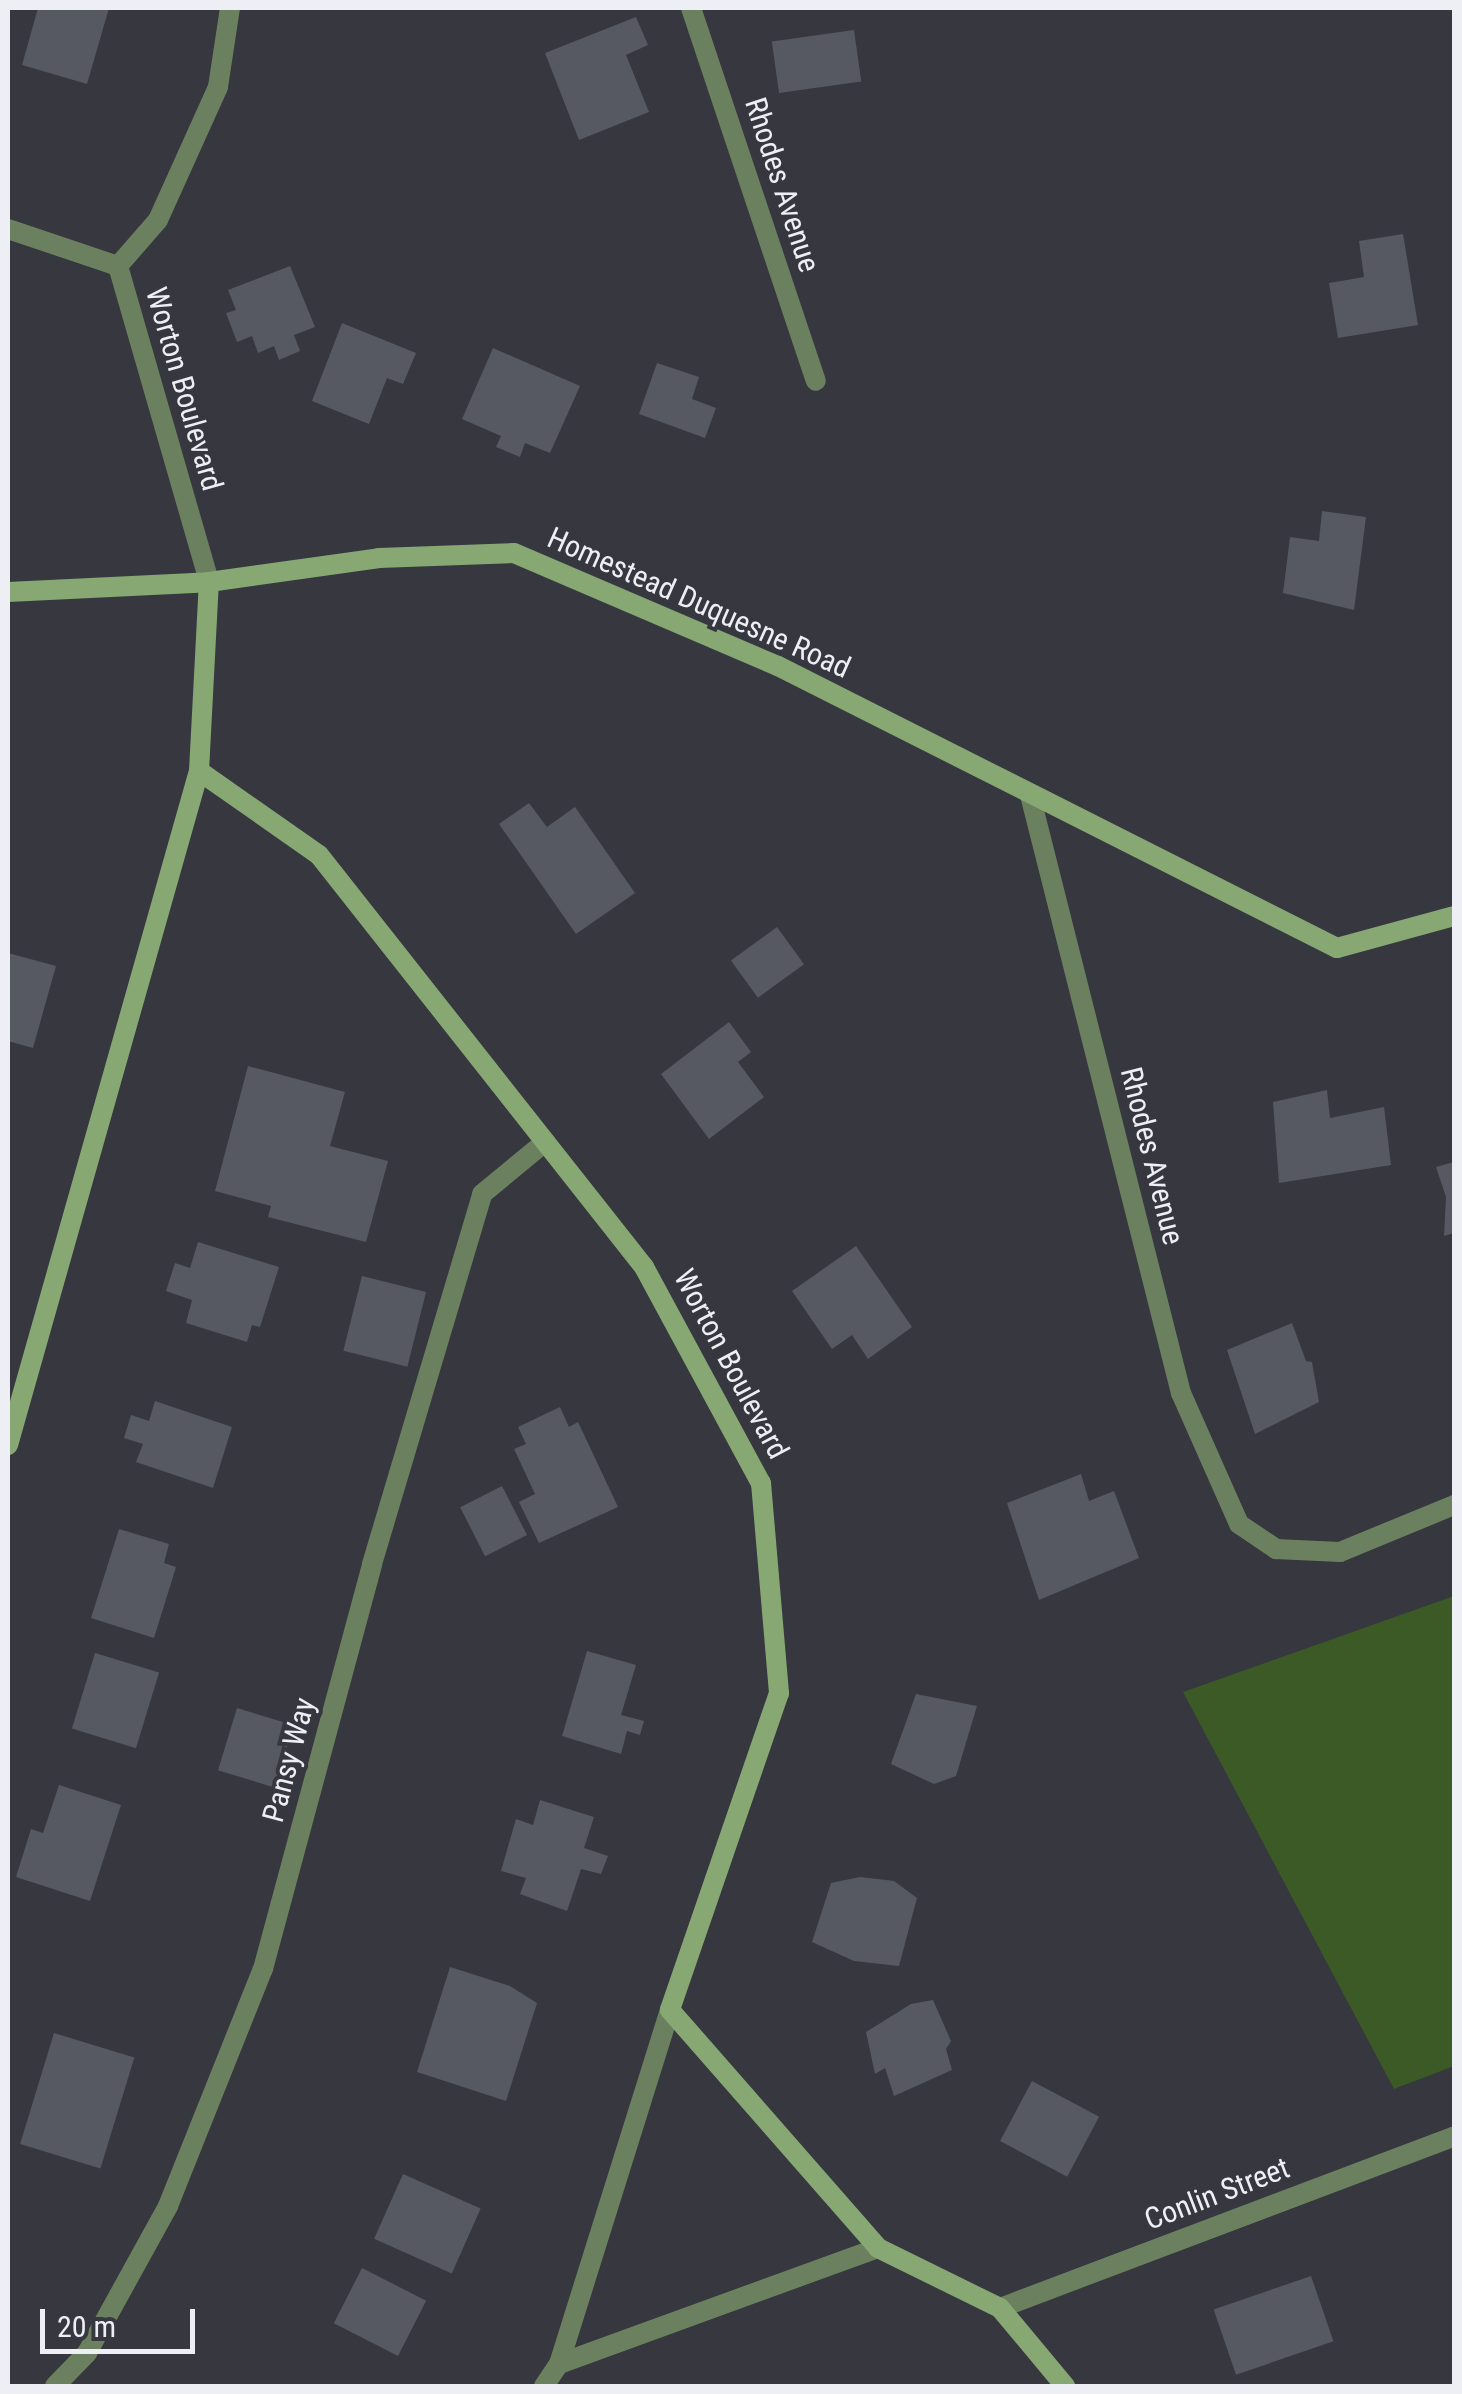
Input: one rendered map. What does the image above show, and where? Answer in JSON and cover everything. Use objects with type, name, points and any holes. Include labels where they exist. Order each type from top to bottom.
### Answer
[{"type":"street","points":[[118,266],[158,220],[218,87],[230,8]]},
{"type":"street","name":"Rhodes Avenue","points":[[691,8],[816,381]]},
{"type":"street","name":"Worton Boulevard","points":[[8,230],[118,266],[209,582]]},
{"type":"street","name":"Homestead Duquesne Road","points":[[8,592],[209,582],[379,558],[514,554],[778,666],[1337,948],[1454,916]]},
{"type":"street","points":[[8,1444],[199,771],[209,582]]},
{"type":"street","name":"Worton Boulevard","points":[[199,771],[318,855],[644,1267],[762,1483],[779,1693],[670,2010]]},
{"type":"street","name":"Rhodes Avenue","points":[[1030,794],[1181,1393],[1238,1524],[1276,1549],[1340,1552],[1454,1506]]},
{"type":"street","name":"Pansy Way","points":[[55,2386],[87,2353],[168,2206],[263,1970],[482,1194],[545,1142]]},
{"type":"street","points":[[670,2010],[878,2248],[1000,2308],[1065,2386]]},
{"type":"street","points":[[544,2386],[560,2364],[670,2010]]},
{"type":"street","name":"Conlin Street","points":[[1000,2308],[1454,2136]]},
{"type":"street","points":[[560,2364],[878,2248]]},
{"type":"green space","points":[[1454,1596],[1454,2066],[1394,2089],[1183,1692]]},
{"type":"building","points":[[38,8],[109,8],[87,84],[22,65]]},
{"type":"building","points":[[636,17],[648,45],[626,55],[649,112],[579,140],[545,53]]},
{"type":"building","points":[[854,30],[861,81],[779,93],[772,42]]},
{"type":"building","points":[[1403,234],[1418,325],[1338,338],[1329,283],[1364,277],[1359,241]]},
{"type":"building","points":[[290,266],[315,327],[294,335],[300,351],[279,360],[274,346],[258,353],[252,336],[237,342],[226,313],[236,310],[228,290]]},
{"type":"building","points":[[342,323],[416,353],[403,384],[387,378],[369,424],[312,401]]},
{"type":"building","points":[[493,348],[580,386],[550,453],[525,443],[520,457],[496,447],[501,436],[462,419]]},
{"type":"building","points":[[657,363],[699,377],[692,399],[716,408],[705,438],[639,414]]},
{"type":"building","points":[[1322,511],[1366,517],[1354,610],[1283,593],[1290,537],[1319,541]]},
{"type":"building","points":[[529,803],[547,827],[575,807],[635,893],[576,934],[499,824]]},
{"type":"building","points":[[777,927],[804,964],[758,998],[731,961]]},
{"type":"building","points":[[8,953],[56,966],[33,1048],[8,1041]]},
{"type":"building","points":[[729,1022],[751,1052],[738,1062],[764,1097],[709,1139],[661,1074]]},
{"type":"building","points":[[248,1066],[345,1092],[330,1146],[388,1161],[366,1242],[268,1217],[271,1206],[215,1191]]},
{"type":"building","points":[[1327,1090],[1330,1118],[1384,1107],[1391,1165],[1279,1183],[1273,1102]]},
{"type":"building","points":[[1454,1162],[1454,1233],[1444,1236],[1446,1197],[1436,1167]]},
{"type":"building","points":[[198,1242],[279,1267],[260,1327],[252,1325],[247,1342],[186,1323],[192,1300],[166,1291],[175,1263],[190,1268]]},
{"type":"building","points":[[856,1246],[912,1327],[868,1359],[852,1335],[832,1349],[792,1291]]},
{"type":"building","points":[[362,1276],[426,1292],[407,1367],[343,1351]]},
{"type":"building","points":[[1292,1323],[1306,1361],[1312,1362],[1319,1402],[1255,1434],[1227,1350]]},
{"type":"building","points":[[155,1401],[232,1427],[213,1488],[136,1462],[143,1444],[124,1438],[131,1415],[149,1421]]},
{"type":"building","points":[[560,1407],[569,1427],[578,1422],[618,1507],[539,1543],[519,1502],[535,1494],[514,1449],[526,1444],[518,1427]]},
{"type":"building","points":[[1081,1474],[1089,1501],[1114,1491],[1139,1558],[1039,1600],[1007,1503]]},
{"type":"building","points":[[502,1486],[527,1535],[485,1556],[460,1507]]},
{"type":"building","points":[[119,1529],[169,1544],[164,1563],[176,1567],[154,1638],[91,1618]]},
{"type":"building","points":[[587,1651],[636,1665],[621,1715],[644,1721],[640,1735],[627,1731],[621,1754],[562,1736]]},
{"type":"building","points":[[95,1653],[159,1673],[136,1748],[72,1729]]},
{"type":"building","points":[[916,1694],[977,1706],[956,1776],[934,1784],[891,1764]]},
{"type":"building","points":[[237,1708],[293,1725],[274,1787],[218,1770]]},
{"type":"building","points":[[59,1785],[121,1805],[90,1901],[16,1877],[31,1829],[43,1833]]},
{"type":"building","points":[[540,1800],[594,1817],[584,1848],[608,1856],[601,1874],[581,1869],[567,1911],[520,1894],[526,1878],[501,1871],[516,1819],[533,1825]]},
{"type":"building","points":[[860,1877],[894,1881],[917,1898],[899,1966],[854,1961],[812,1942],[831,1883]]},
{"type":"building","points":[[450,1967],[510,1986],[537,2003],[506,2101],[417,2072]]},
{"type":"building","points":[[933,2000],[951,2041],[946,2049],[952,2070],[894,2096],[885,2068],[875,2074],[866,2032],[911,2004]]},
{"type":"building","points":[[54,2033],[134,2058],[100,2168],[20,2144]]},
{"type":"building","points":[[1032,2081],[1099,2117],[1067,2177],[1000,2141]]},
{"type":"building","points":[[403,2174],[481,2209],[452,2273],[374,2239]]},
{"type":"building","points":[[362,2268],[426,2301],[398,2356],[334,2323]]},
{"type":"building","points":[[1311,2276],[1333,2341],[1236,2375],[1214,2310]]}]
